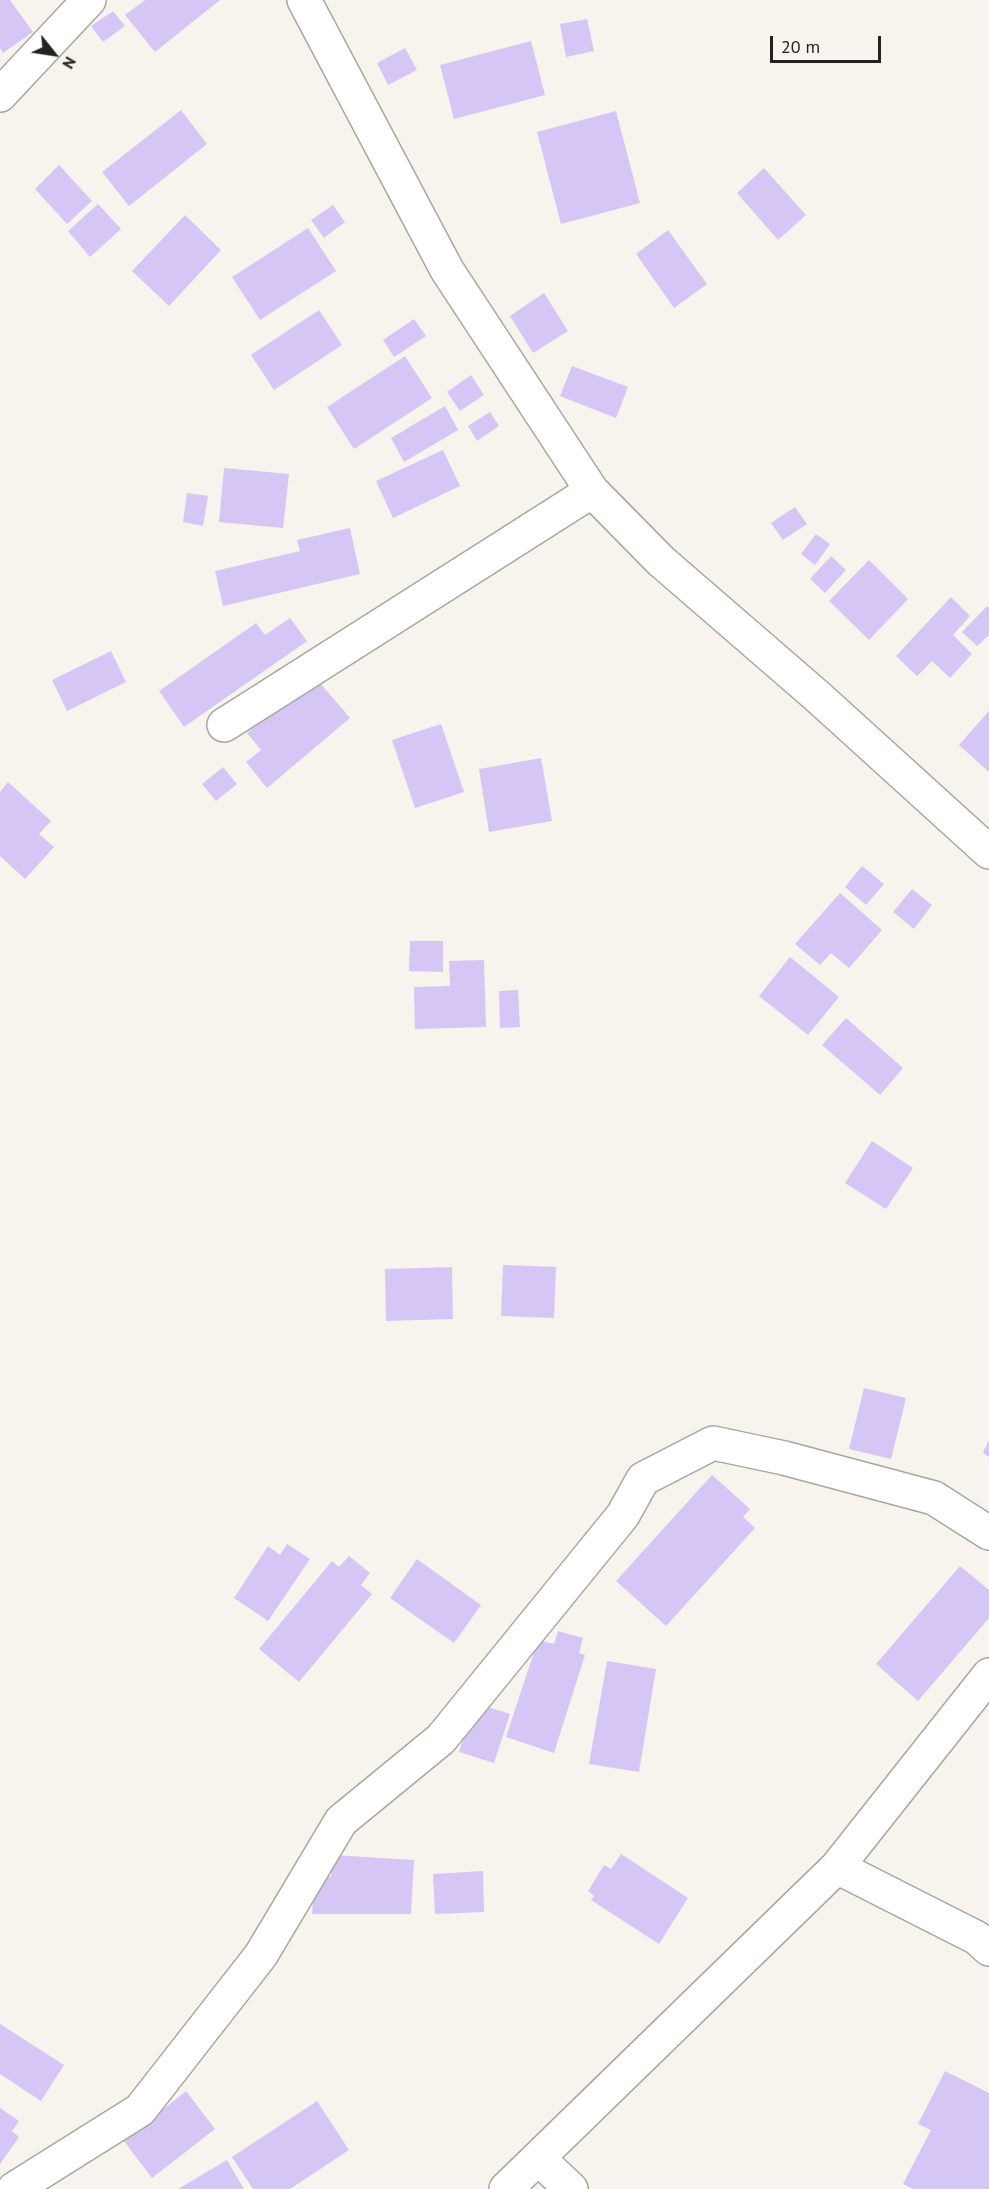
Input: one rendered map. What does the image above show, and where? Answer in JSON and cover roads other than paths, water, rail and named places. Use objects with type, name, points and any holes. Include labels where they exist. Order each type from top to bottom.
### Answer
[{"type":"street","points":[[0,95],[89,0]]},
{"type":"street","points":[[304,0],[447,270],[592,491],[661,561],[817,696],[989,852]]},
{"type":"street","points":[[224,725],[592,491]]},
{"type":"street","points":[[14,2189],[140,2110],[261,1955],[341,1821],[441,1739],[623,1515],[644,1479],[712,1443],[784,1458],[934,1498],[989,1533]]},
{"type":"street","points":[[506,2189],[837,1867],[989,1675]]},
{"type":"street","points":[[837,1867],[977,1938],[989,1948]]},
{"type":"street","points":[[538,2158],[571,2189]]}]
